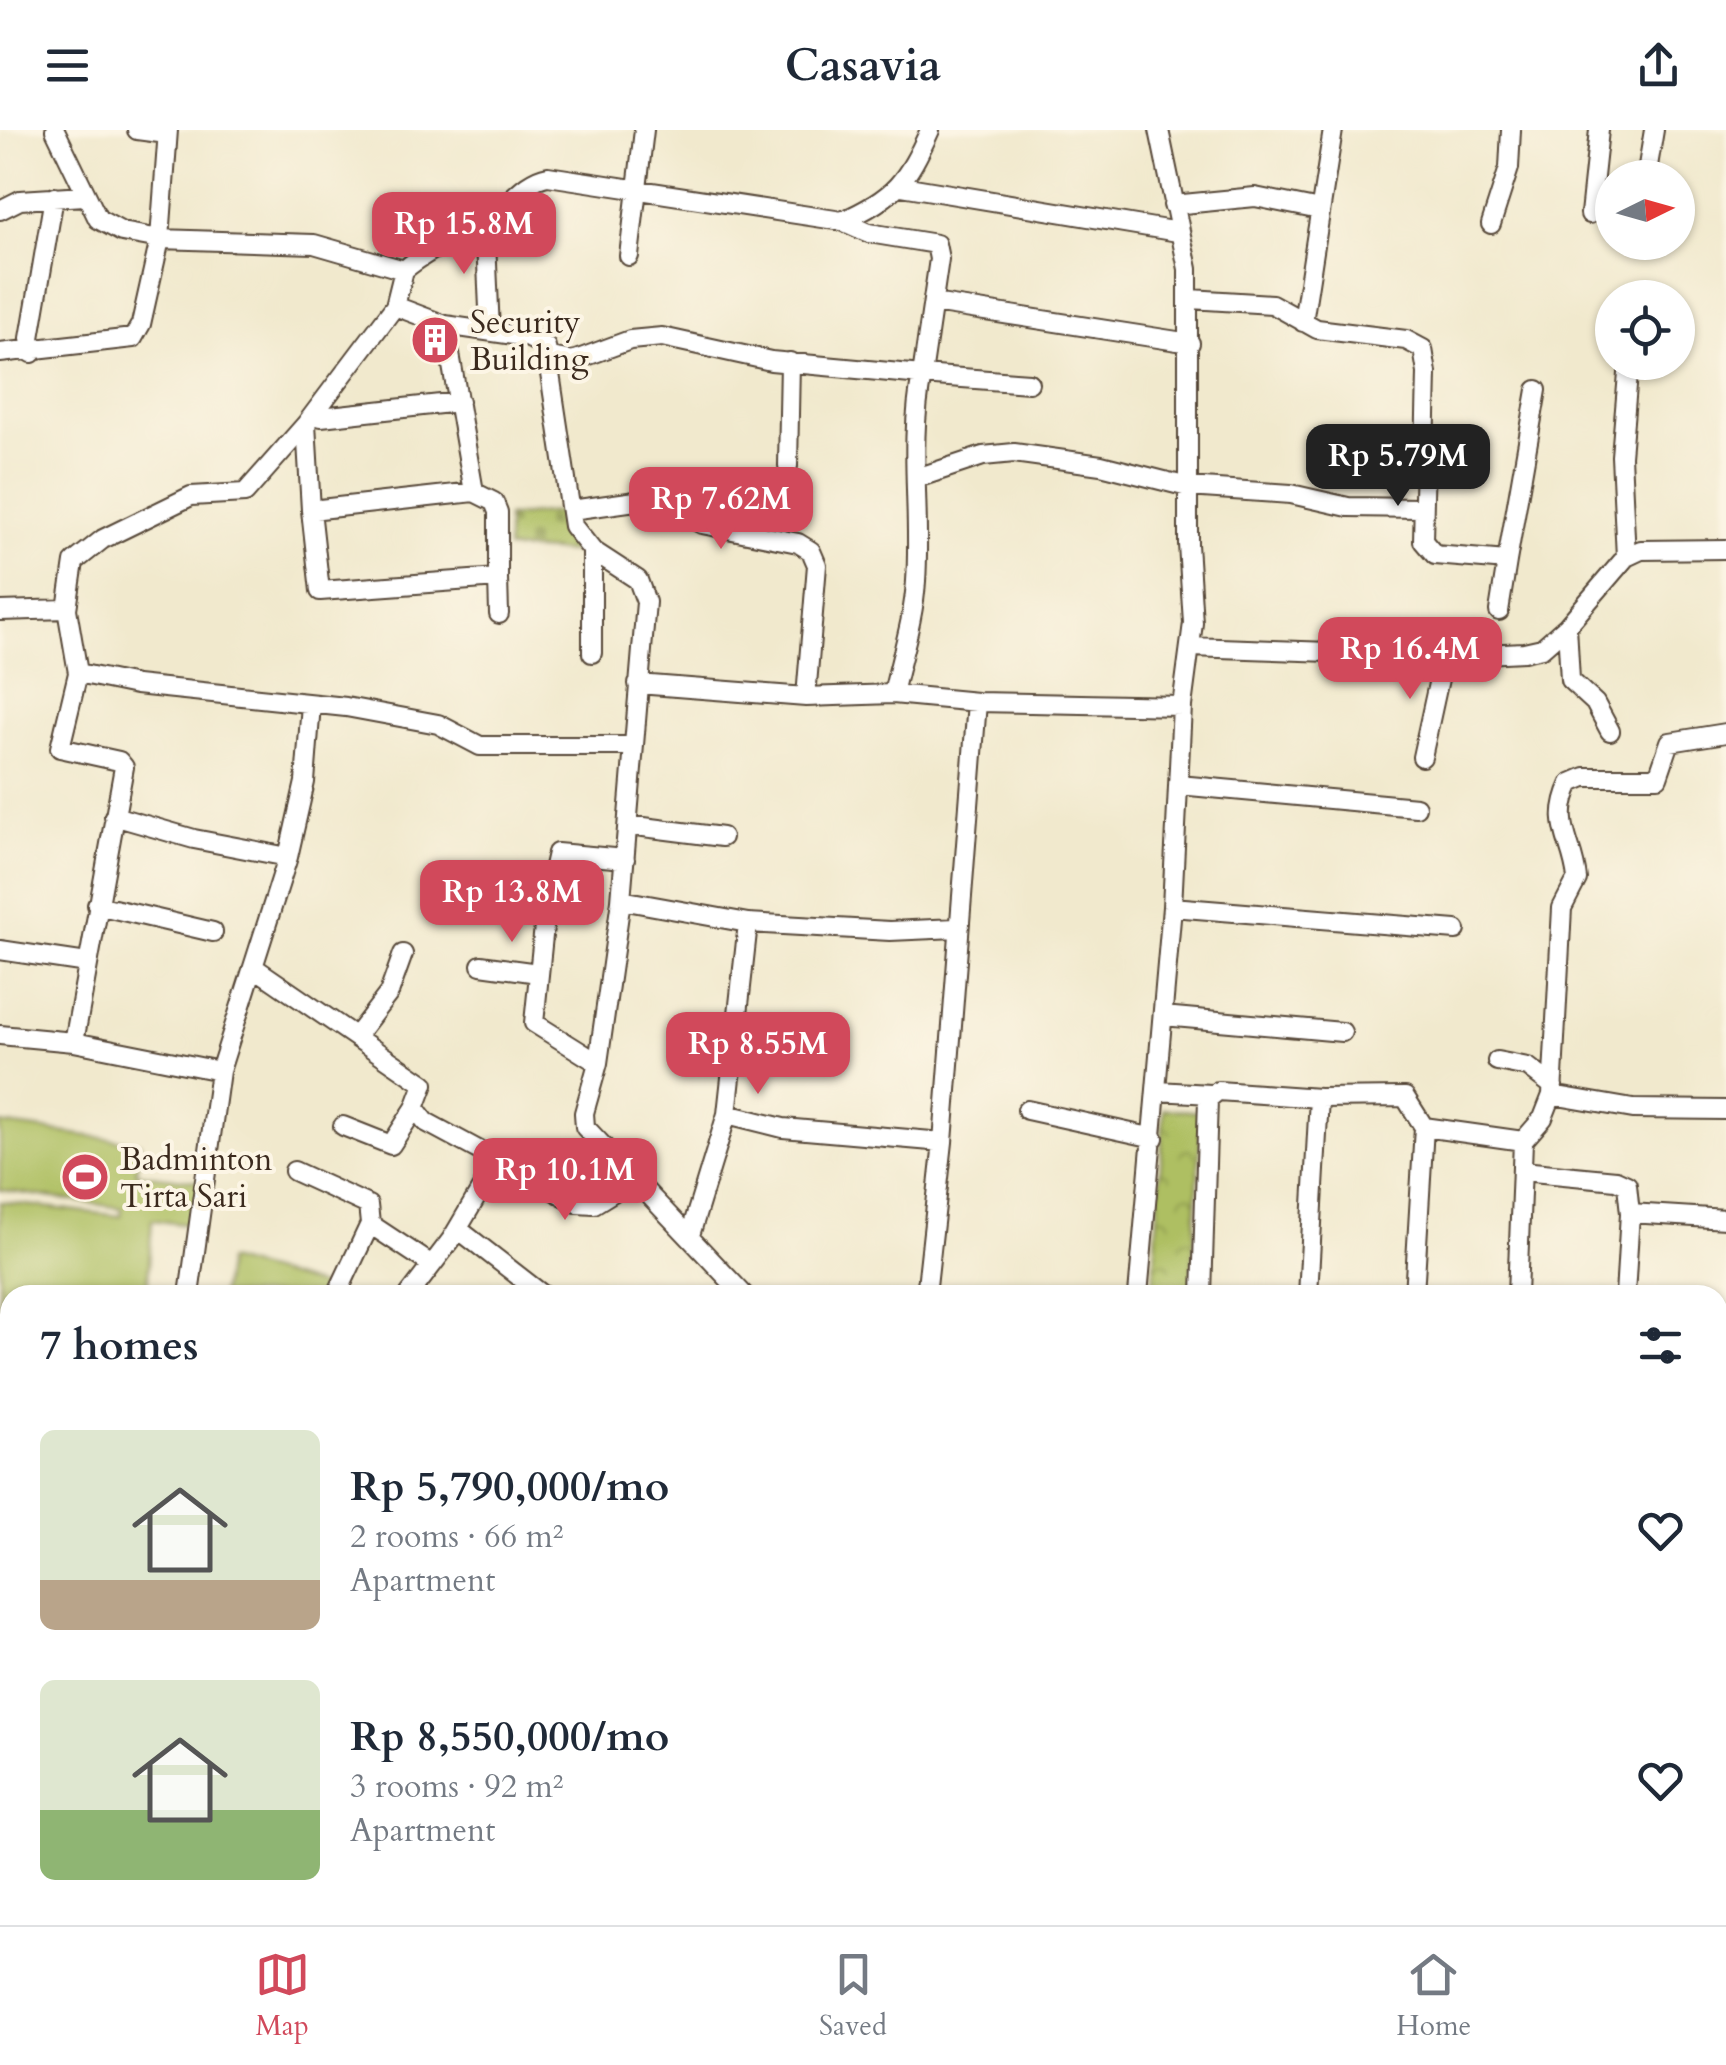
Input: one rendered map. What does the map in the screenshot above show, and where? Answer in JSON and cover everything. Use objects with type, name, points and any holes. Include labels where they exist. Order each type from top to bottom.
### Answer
[{"type":"street","points":[[59,130],[84,196],[108,227],[160,239],[314,244],[404,270]]},
{"type":"street","points":[[0,353],[32,353],[133,338],[141,324],[160,239],[167,132],[136,130]]},
{"type":"street","points":[[629,256],[644,130]]},
{"type":"street","points":[[842,221],[875,206],[902,186],[930,130]]},
{"type":"street","points":[[1139,1285],[1172,906],[1182,706],[1191,647],[1190,298],[1188,269],[1159,130]]},
{"type":"street","points":[[1303,322],[1334,130]]},
{"type":"street","points":[[1491,224],[1509,168],[1512,130]]},
{"type":"street","points":[[1590,214],[1599,130]]},
{"type":"street","points":[[1649,160],[1654,130]]},
{"type":"street","points":[[74,1042],[123,764],[60,748],[78,672],[68,609],[74,562],[87,549],[190,496],[245,493],[314,421],[395,306],[404,270],[428,249],[485,220],[536,178],[560,176],[842,221],[869,233],[936,244],[939,258],[912,452],[918,478],[916,585],[893,694]]},
{"type":"street","points":[[902,186],[1178,232]]},
{"type":"street","points":[[0,210],[20,200],[84,196]]},
{"type":"street","points":[[32,353],[30,338],[54,197]]},
{"type":"street","points":[[1173,206],[1255,197],[1320,210]]},
{"type":"street","points":[[485,220],[490,331]]},
{"type":"street","points":[[1190,298],[1272,304],[1328,332],[1406,340],[1423,348],[1427,373],[1423,541],[1430,552],[1506,562]]},
{"type":"street","points":[[933,303],[1190,342]]},
{"type":"street","points":[[395,306],[445,325],[538,341],[548,357],[573,526],[592,550],[638,580],[644,589],[625,859],[598,1063],[584,1113],[585,1127],[735,1285]]},
{"type":"street","points":[[445,325],[474,492]]},
{"type":"street","points":[[548,357],[573,361],[630,340],[662,337],[790,362],[1029,383]]},
{"type":"street","points":[[788,466],[790,362]]},
{"type":"street","points":[[1626,557],[1621,456],[1627,380]]},
{"type":"street","points":[[1499,610],[1537,390]]},
{"type":"street","points":[[314,421],[458,402]]},
{"type":"street","points":[[314,421],[311,510],[320,592],[498,578]]},
{"type":"street","points":[[918,478],[1005,453],[1100,465],[1188,487],[1290,494],[1348,506],[1421,508]]},
{"type":"street","points":[[311,510],[474,492],[494,502],[498,512],[499,614]]},
{"type":"street","points":[[571,510],[679,495],[685,500],[690,517],[702,524],[798,543],[811,551],[816,565],[806,697]]},
{"type":"street","points":[[1191,647],[1444,656],[1524,652],[1542,648],[1568,626],[1626,557],[1641,550],[1726,548]]},
{"type":"street","points":[[592,550],[592,654]]},
{"type":"street","points":[[0,611],[68,609]]},
{"type":"street","points":[[1568,626],[1570,680],[1595,703],[1610,731]]},
{"type":"street","points":[[1422,757],[1444,656]]},
{"type":"street","points":[[78,672],[136,685],[311,704],[438,724],[480,746],[633,746]]},
{"type":"street","points":[[638,684],[806,697],[893,694],[977,702],[1182,706]]},
{"type":"street","points":[[927,1285],[943,1142],[956,928],[977,702]]},
{"type":"street","points":[[190,1285],[220,1072],[288,857],[304,782],[311,704]]},
{"type":"street","points":[[1518,1285],[1523,1141],[1543,1118],[1552,1091],[1562,908],[1577,878],[1562,827],[1572,783],[1584,778],[1658,778],[1670,742],[1726,733]]},
{"type":"street","points":[[1179,785],[1416,807]]},
{"type":"street","points":[[114,816],[194,839],[288,857]]},
{"type":"street","points":[[628,825],[722,838]]},
{"type":"street","points":[[598,1063],[541,1031],[534,1023],[547,897],[557,852],[625,859]]},
{"type":"street","points":[[491,890],[547,897]]},
{"type":"street","points":[[620,900],[748,923],[890,930],[956,928]]},
{"type":"street","points":[[97,905],[213,932]]},
{"type":"street","points":[[1172,906],[1456,930]]},
{"type":"street","points":[[690,1235],[727,1114],[748,923]]},
{"type":"street","points":[[0,950],[87,963]]},
{"type":"street","points":[[356,1036],[388,993],[403,954]]},
{"type":"street","points":[[481,965],[538,973]]},
{"type":"street","points":[[255,968],[424,1084],[415,1108],[390,1146],[343,1126]]},
{"type":"street","points":[[1163,1016],[1342,1032]]},
{"type":"street","points":[[0,1035],[74,1042],[220,1072]]},
{"type":"street","points":[[1497,1061],[1528,1067],[1552,1091],[1633,1109],[1726,1110]]},
{"type":"street","points":[[1157,1091],[1319,1098],[1405,1097],[1424,1126],[1415,1285]]},
{"type":"street","points":[[1202,1285],[1212,1094]]},
{"type":"street","points":[[1309,1285],[1319,1098]]},
{"type":"street","points":[[415,1108],[426,1122],[577,1203],[594,1204],[633,1180]]},
{"type":"street","points":[[1026,1110],[1154,1138]]},
{"type":"street","points":[[727,1114],[782,1128],[943,1142]]},
{"type":"street","points":[[1424,1126],[1523,1141]]},
{"type":"street","points":[[294,1171],[368,1206],[370,1224],[341,1285]]},
{"type":"street","points":[[1522,1171],[1616,1180],[1627,1186],[1630,1213],[1626,1285]]},
{"type":"street","points":[[417,1285],[458,1229],[490,1174]]},
{"type":"street","points":[[1630,1213],[1726,1219]]},
{"type":"street","points":[[370,1224],[432,1265]]},
{"type":"street","points":[[458,1229],[530,1285]]},
{"type":"green space","points":[[565,511],[575,552],[507,549],[507,517]]},
{"type":"green space","points":[[1164,1109],[1202,1112],[1192,1285],[1154,1285]]},
{"type":"green space","points":[[0,1124],[140,1143],[136,1173],[204,1182],[198,1226],[152,1220],[148,1285],[0,1285],[0,1202],[121,1216],[122,1208],[0,1190]]},
{"type":"green space","points":[[227,1260],[317,1285],[223,1285]]},
{"type":"place","name":"Security Building","points":[[435,340]]},
{"type":"place","name":"Badminton Tirta Sari","points":[[85,1177]]}]
